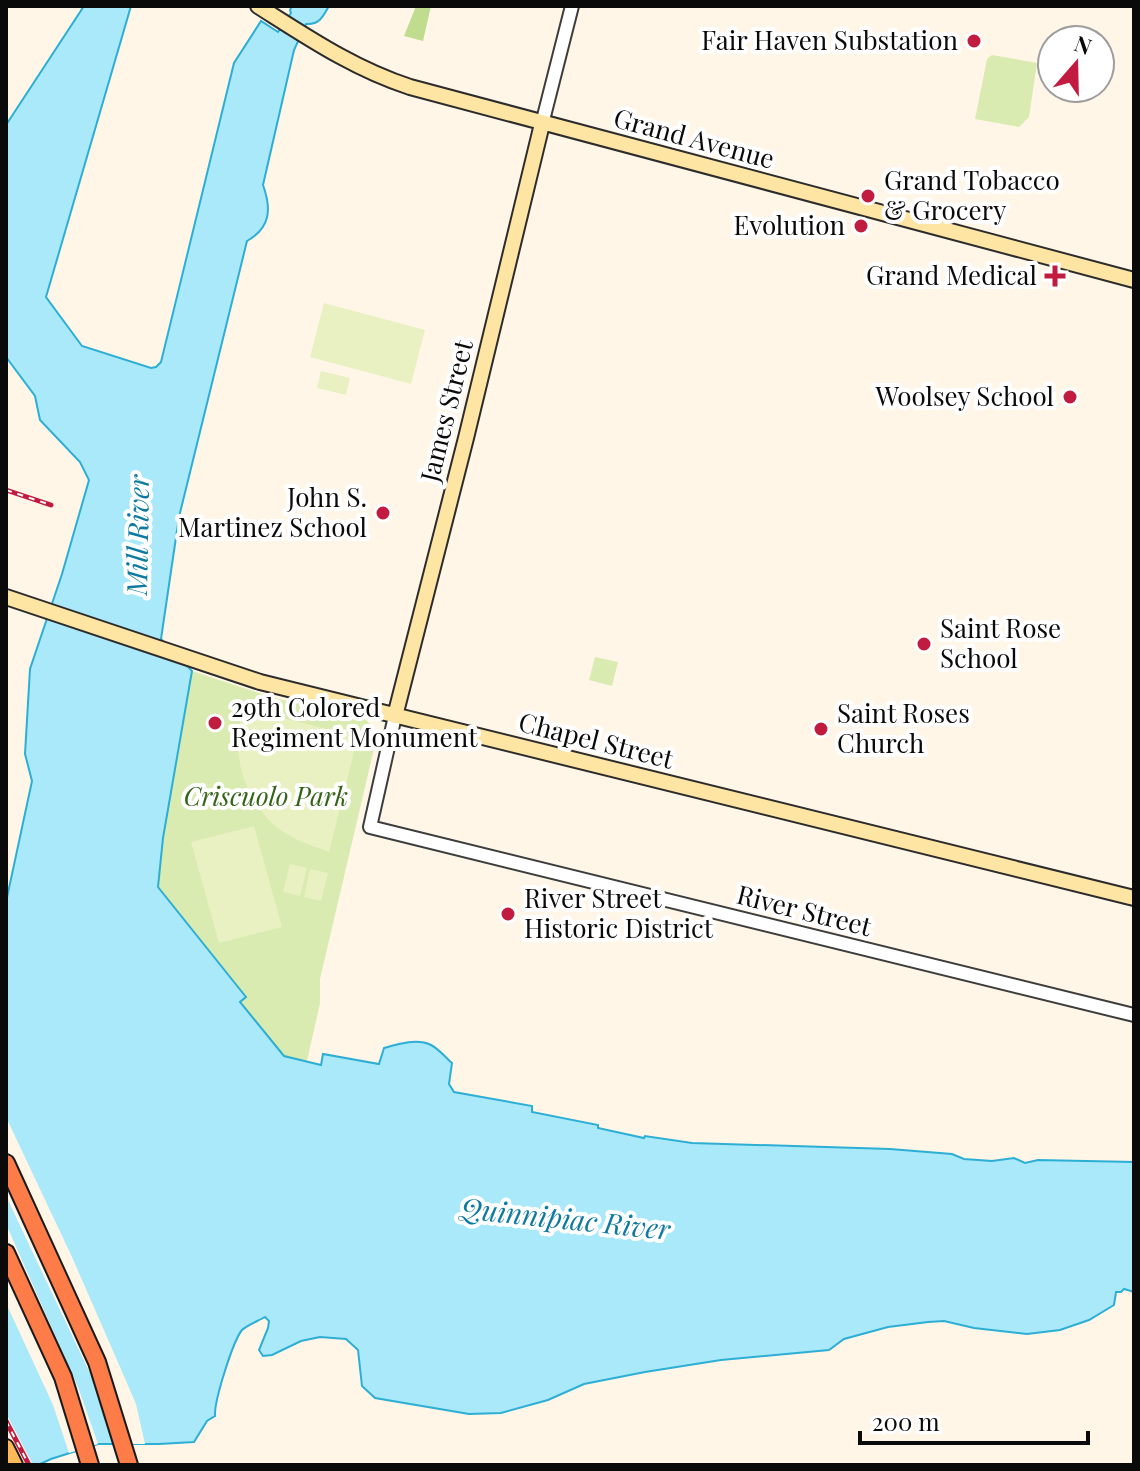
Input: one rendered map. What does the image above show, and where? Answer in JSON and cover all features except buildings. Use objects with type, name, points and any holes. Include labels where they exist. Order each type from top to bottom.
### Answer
[{"type":"highway","points":[[6,1163],[97,1362],[129,1465]]},
{"type":"highway","points":[[6,1253],[63,1377],[90,1465]]},
{"type":"main road","name":"Grand Avenue","points":[[258,6],[347,61],[382,78],[542,124],[1134,280]]},
{"type":"main road","name":"James Street","points":[[395,716],[542,124]]},
{"type":"main road","name":"Chapel Street","points":[[6,597],[260,682],[1134,898]]},
{"type":"main road","points":[[6,1447],[15,1465]]},
{"type":"street","name":"James Street","points":[[542,124],[572,6]]},
{"type":"street","name":"James Street","points":[[370,827],[395,716]]},
{"type":"street","name":"River Street","points":[[370,827],[1134,1015]]},
{"type":"green space","points":[[416,6],[431,6],[423,41],[404,36]]},
{"type":"green space","points":[[992,55],[1036,63],[1029,117],[1019,127],[975,119],[987,59]]},
{"type":"green space","points":[[324,303],[425,330],[411,384],[310,357]]},
{"type":"green space","points":[[321,371],[350,378],[346,395],[317,388]]},
{"type":"green space","points":[[595,657],[618,662],[612,686],[589,680]]},
{"type":"green space","name":"Criscuolo Park","points":[[192,671],[271,697],[366,720],[377,736],[320,979],[320,1003],[307,1061],[284,1056],[240,1002],[245,996],[157,887]]},
{"type":"green space","points":[[243,708],[350,735],[356,744],[329,852],[279,829],[252,796],[246,785],[238,751]]},
{"type":"green space","points":[[254,826],[282,927],[219,943],[191,842]]},
{"type":"green space","points":[[290,864],[307,868],[300,896],[283,892]]},
{"type":"green space","points":[[310,869],[328,873],[321,901],[304,897]]},
{"type":"water","points":[[84,6],[131,6],[46,297],[82,346],[151,368],[161,362],[234,63],[261,21],[278,32],[291,13],[292,6],[329,6],[317,22],[306,24],[294,50],[263,185],[268,202],[267,218],[255,236],[247,241],[179,517],[161,639],[192,671],[163,838],[158,887],[246,997],[240,1002],[284,1056],[321,1065],[323,1054],[379,1064],[384,1048],[408,1042],[426,1043],[452,1063],[449,1084],[454,1092],[532,1106],[532,1112],[644,1138],[692,1143],[890,1149],[952,1154],[964,1159],[992,1161],[1014,1158],[1025,1163],[1038,1160],[1134,1162],[1134,1292],[1124,1289],[1116,1292],[1114,1305],[1089,1320],[1060,1330],[1027,1334],[944,1321],[888,1327],[844,1339],[829,1350],[721,1360],[645,1372],[584,1384],[548,1400],[501,1413],[469,1414],[375,1398],[362,1386],[358,1350],[346,1339],[320,1337],[263,1356],[259,1350],[268,1328],[269,1321],[265,1317],[244,1328],[238,1336],[221,1385],[215,1416],[207,1421],[194,1442],[98,1444],[38,1465],[6,1465],[6,902],[32,781],[25,754],[30,669],[89,480],[80,462],[40,420],[35,396],[6,357],[6,125]]},
{"type":"pier","points":[[49,602],[170,643],[194,667],[43,618]]},
{"type":"pier","points":[[6,1117],[136,1404],[145,1444],[118,1444],[105,1405],[6,1196]]},
{"type":"pier","points":[[6,1224],[78,1387],[98,1444],[69,1453],[53,1405],[6,1303]]},
{"type":"pier","points":[[6,1413],[33,1465],[6,1465]]},
{"type":"railway","points":[[6,490],[51,505]]},
{"type":"railway","points":[[6,1421],[29,1465]]},
{"type":"place","name":"Fair Haven Substation","points":[[974,41]]},
{"type":"place","name":"Grand Tobacco & Grocery","points":[[868,196]]},
{"type":"place","name":"Evolution","points":[[861,226]]},
{"type":"place","name":"Grand Medical","points":[[1055,276]]},
{"type":"place","name":"Woolsey School","points":[[1070,397]]},
{"type":"place","name":"John S. Martinez School","points":[[383,513]]},
{"type":"place","name":"Saint Rose School","points":[[924,644]]},
{"type":"place","name":"29th Colored Regiment Monument","points":[[215,723]]},
{"type":"place","name":"Saint Roses Church","points":[[821,729]]},
{"type":"place","name":"River Street Historic District","points":[[508,914]]},
{"type":"water label","name":"Mill River","points":[[138,535]]},
{"type":"water label","name":"Quinnipiac River","points":[[565,1219]]}]
